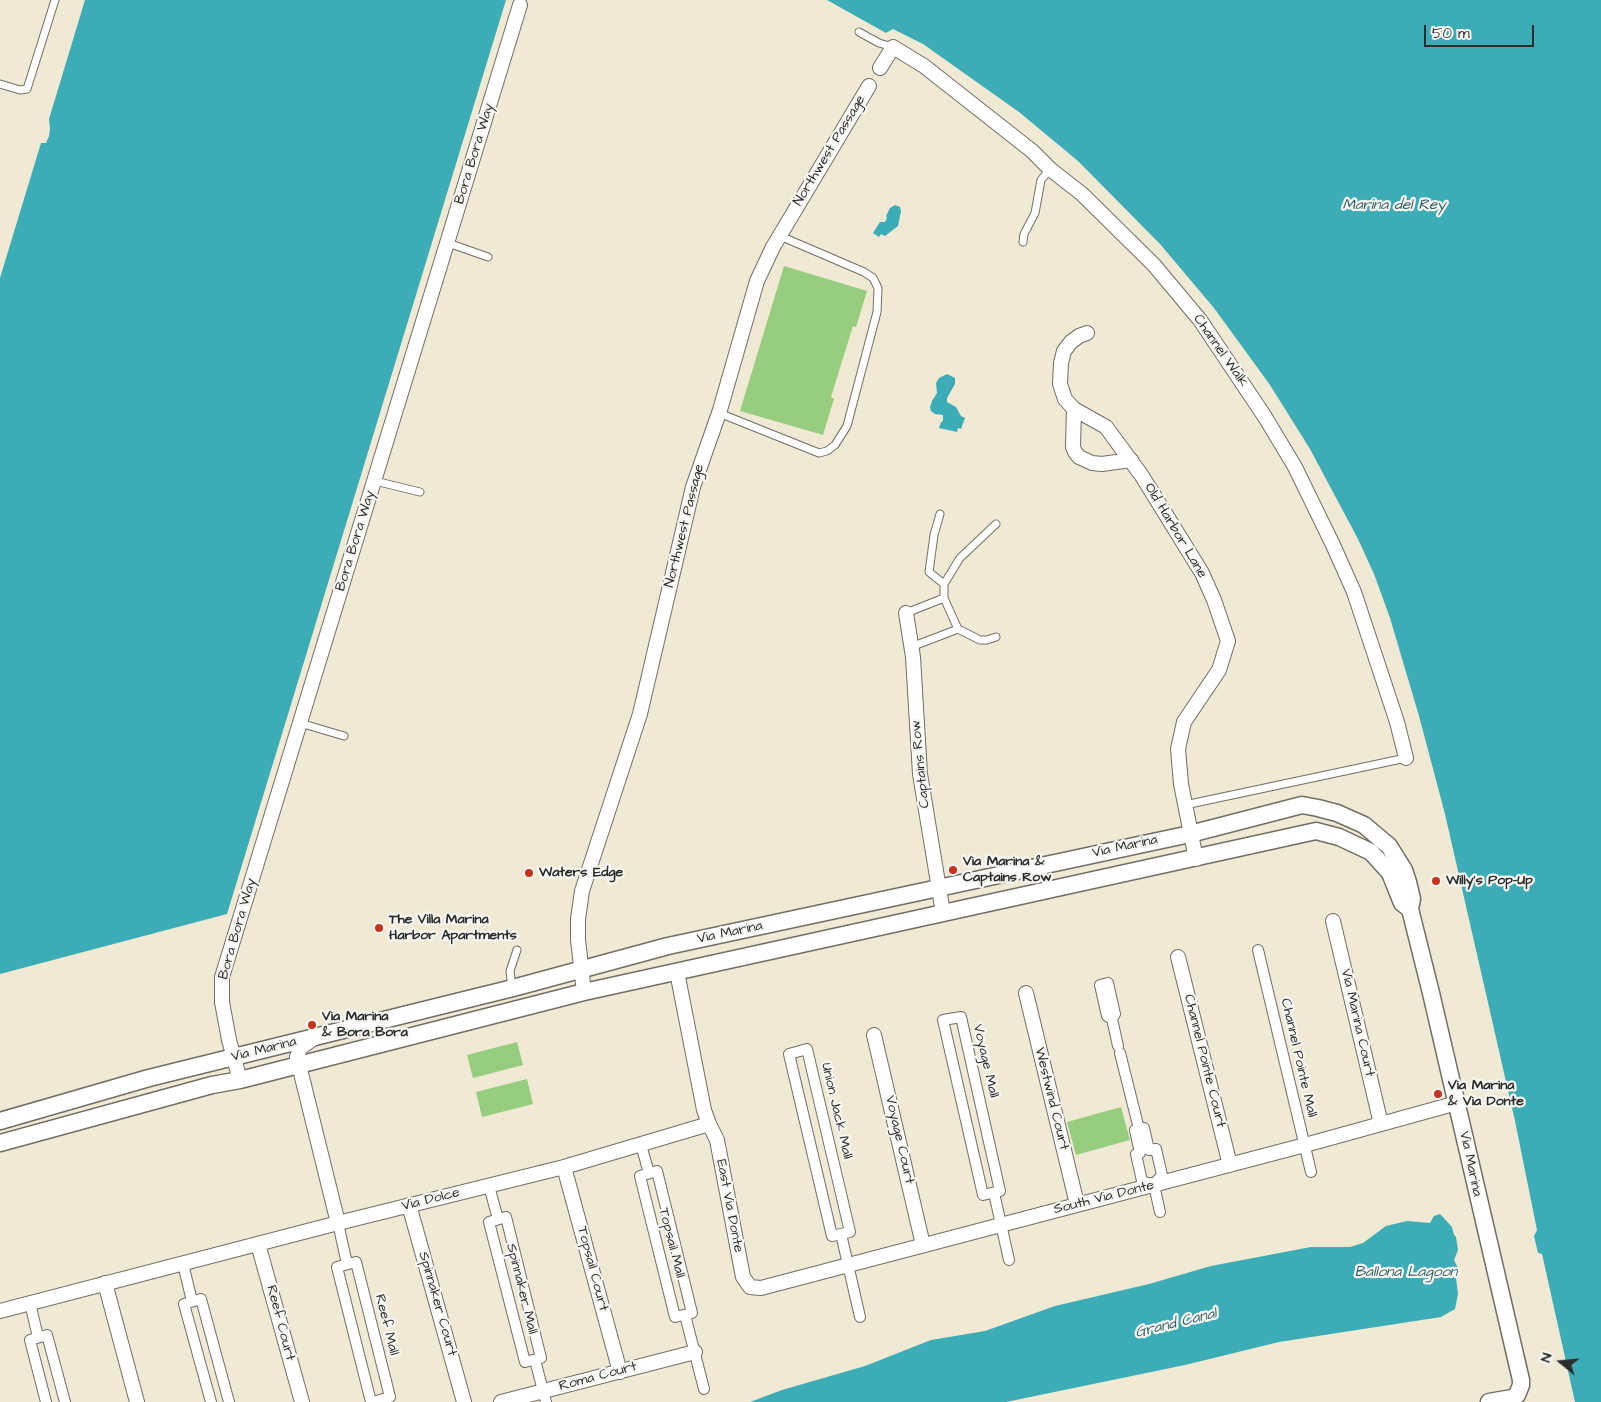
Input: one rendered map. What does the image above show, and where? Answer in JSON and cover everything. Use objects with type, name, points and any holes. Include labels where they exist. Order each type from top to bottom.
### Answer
[{"type":"street","name":"Bora Bora Way","points":[[240,1080],[228,1040],[222,1002],[222,977],[520,5]]},
{"type":"street","points":[[880,68],[893,47]]},
{"type":"street","name":"Channel Walk","points":[[893,47],[924,66],[1032,151],[1050,169],[1082,194],[1154,265],[1200,320],[1265,417],[1295,467],[1354,592],[1397,722],[1406,758]]},
{"type":"street","name":"Northwest Passage","points":[[584,992],[578,940],[578,919],[582,891],[640,714],[693,487],[718,413],[757,281],[780,236],[869,86]]},
{"type":"street","name":"Old Harbor Lane","points":[[1087,333],[1071,342],[1064,351],[1061,362],[1060,384],[1065,399],[1074,409],[1106,428],[1131,460],[1202,573],[1214,600],[1228,641],[1219,670],[1184,722],[1178,749],[1181,784],[1196,859]]},
{"type":"street","points":[[1074,409],[1073,447],[1079,457],[1092,463],[1102,464],[1131,460]]},
{"type":"street","name":"Captains Row","points":[[906,613],[912,647],[920,774],[943,914]]},
{"type":"street","name":"Via Marina","points":[[0,1121],[149,1078],[316,1038],[668,946],[1190,834],[1302,805],[1337,812],[1364,825],[1389,846],[1404,870],[1408,882],[1412,899],[1410,909],[1521,1380],[1517,1395],[1512,1398],[1489,1402]]},
{"type":"street","name":"Via Marina","points":[[0,1143],[212,1085],[240,1080],[584,992],[1196,859],[1316,831],[1340,837],[1371,852],[1390,874],[1402,903],[1410,909]]},
{"type":"street","name":"Via Marina Court","points":[[1333,921],[1381,1124]]},
{"type":"street","name":"Channel Pointe Mall","points":[[1258,950],[1311,1172]]},
{"type":"street","name":"Channel Pointe Court","points":[[1178,957],[1230,1165]]},
{"type":"street","points":[[677,972],[704,1110],[709,1124]]},
{"type":"street","name":"Westwind Court","points":[[1026,993],[1077,1204]]},
{"type":"street","name":"Voyage Mall","points":[[961,1017],[1000,1191],[994,1192],[983,1195],[943,1020],[961,1017]]},
{"type":"street","points":[[1112,1019],[1139,1129],[1136,1130],[1140,1153],[1136,1154],[1142,1181],[1154,1185]]},
{"type":"street","name":"Voyage Court","points":[[874,1035],[923,1245]]},
{"type":"street","points":[[316,1038],[300,1048],[297,1058],[347,1264]]},
{"type":"street","name":"Union Jack Mall","points":[[807,1049],[850,1232],[841,1234],[832,1236],[789,1054],[807,1049]]},
{"type":"street","name":"South Via Donte","points":[[750,1286],[761,1288],[1230,1165],[1457,1103]]},
{"type":"street","name":"Via Dolce","points":[[0,1311],[338,1223],[564,1167],[709,1124]]},
{"type":"street","name":"East Via Donte","points":[[709,1124],[717,1140],[743,1277],[750,1286]]},
{"type":"street","points":[[1139,1129],[1144,1128],[1149,1150],[1156,1149],[1162,1175],[1154,1185]]},
{"type":"street","name":"Topsail Mall","points":[[641,1145],[649,1173]]},
{"type":"street","name":"Topsail Court","points":[[564,1167],[620,1372]]},
{"type":"street","name":"Topsail Mall","points":[[657,1171],[692,1313],[685,1315],[675,1317],[640,1176],[657,1171]]},
{"type":"street","points":[[1154,1185],[1160,1212]]},
{"type":"street","name":"Spinnaker Mall","points":[[489,1186],[498,1219]]},
{"type":"street","name":"Voyage Mall","points":[[994,1192],[1009,1260]]},
{"type":"street","name":"Spinnaker Court","points":[[410,1206],[464,1402]]},
{"type":"street","name":"Spinnaker Mall","points":[[506,1217],[541,1358],[525,1362],[489,1222],[498,1219],[506,1217]]},
{"type":"street","name":"Union Jack Mall","points":[[841,1234],[860,1317]]},
{"type":"street","name":"Reef Court","points":[[258,1244],[302,1402]]},
{"type":"street","name":"Reef Mall","points":[[356,1262],[390,1397],[377,1401],[337,1267],[347,1264],[356,1262]]},
{"type":"street","points":[[183,1264],[192,1301]]},
{"type":"street","points":[[105,1284],[137,1402]]},
{"type":"street","points":[[211,1402],[184,1304],[201,1299],[229,1402]]},
{"type":"street","points":[[30,1303],[38,1337]]},
{"type":"street","name":"Topsail Mall","points":[[685,1315],[704,1389]]},
{"type":"street","points":[[46,1402],[30,1340],[47,1335],[64,1402]]},
{"type":"street","name":"Roma Court","points":[[501,1402],[545,1397],[620,1372],[695,1352]]},
{"type":"street","name":"Spinnaker Mall","points":[[534,1360],[545,1397]]},
{"type":"lane","points":[[0,84],[20,90],[27,89],[54,0]]},
{"type":"lane","points":[[859,32],[880,43],[893,47]]},
{"type":"lane","points":[[1023,242],[1024,234],[1035,213],[1041,180],[1050,169]]},
{"type":"lane","points":[[718,413],[819,453],[827,451],[835,445],[847,426],[876,312],[878,288],[873,278],[864,272],[780,236]]},
{"type":"lane","points":[[448,243],[488,257]]},
{"type":"lane","points":[[375,481],[420,492]]},
{"type":"lane","points":[[940,514],[934,534],[929,572],[944,584]]},
{"type":"lane","points":[[996,524],[960,558],[944,584],[944,598],[958,629],[980,640],[996,638]]},
{"type":"lane","points":[[906,613],[944,598]]},
{"type":"lane","points":[[912,647],[958,629]]},
{"type":"lane","points":[[300,723],[344,736]]},
{"type":"lane","points":[[1185,806],[1406,758]]},
{"type":"lane","points":[[512,988],[510,971],[517,950]]},
{"type":"green space","points":[[784,266],[867,291],[856,327],[853,326],[831,397],[834,399],[823,435],[740,411]]},
{"type":"green space","points":[[517,1042],[523,1065],[473,1078],[467,1055]]},
{"type":"green space","points":[[527,1079],[533,1104],[482,1117],[476,1092]]},
{"type":"green space","points":[[1121,1107],[1130,1140],[1076,1155],[1067,1122]]},
{"type":"water","points":[[85,0],[506,0],[227,914],[0,974],[0,278],[41,143],[46,143],[49,136],[49,119]]},
{"type":"water","name":"Marina del Rey","points":[[827,0],[1601,0],[1601,1402],[1575,1402],[1542,1254],[1538,1253],[1534,1236],[1537,1230],[1515,1121],[1445,814],[1390,618],[1374,574],[1358,539],[1310,449],[1270,385],[1214,308],[1160,244],[1078,161],[1019,112],[923,44],[893,29],[886,33]]},
{"type":"water","points":[[895,205],[900,207],[901,211],[898,226],[885,236],[881,234],[879,237],[873,233],[880,222],[885,222],[890,208]]},
{"type":"water","points":[[947,374],[955,378],[955,384],[947,398],[947,402],[956,407],[961,416],[965,418],[961,429],[958,428],[957,432],[939,428],[943,421],[943,415],[935,414],[931,411],[930,407],[937,393],[936,383],[939,378]]},
{"type":"water","name":"Ballona Lagoon","points":[[1440,1214],[1452,1227],[1456,1237],[1458,1250],[1454,1260],[1460,1272],[1456,1278],[1458,1294],[1455,1309],[1441,1317],[1279,1342],[1185,1365],[1006,1402],[750,1402],[782,1390],[865,1366],[931,1340],[985,1331],[1055,1306],[1149,1284],[1211,1266],[1311,1247],[1350,1247],[1363,1243],[1386,1226],[1407,1221],[1430,1223],[1434,1216]]},
{"type":"place","name":"Via Marina & Captains Row","points":[[953,870]]},
{"type":"place","name":"Waters Edge","points":[[529,873]]},
{"type":"place","name":"Willy's Pop-Up","points":[[1436,881]]},
{"type":"place","name":"The Villa Marina Harbor Apartments","points":[[379,928]]},
{"type":"place","name":"Via Marina & Bora Bora","points":[[312,1025]]},
{"type":"place","name":"Via Marina & Via Donte","points":[[1438,1094]]},
{"type":"water label","name":"Grand Canal","points":[[1176,1324]]}]
